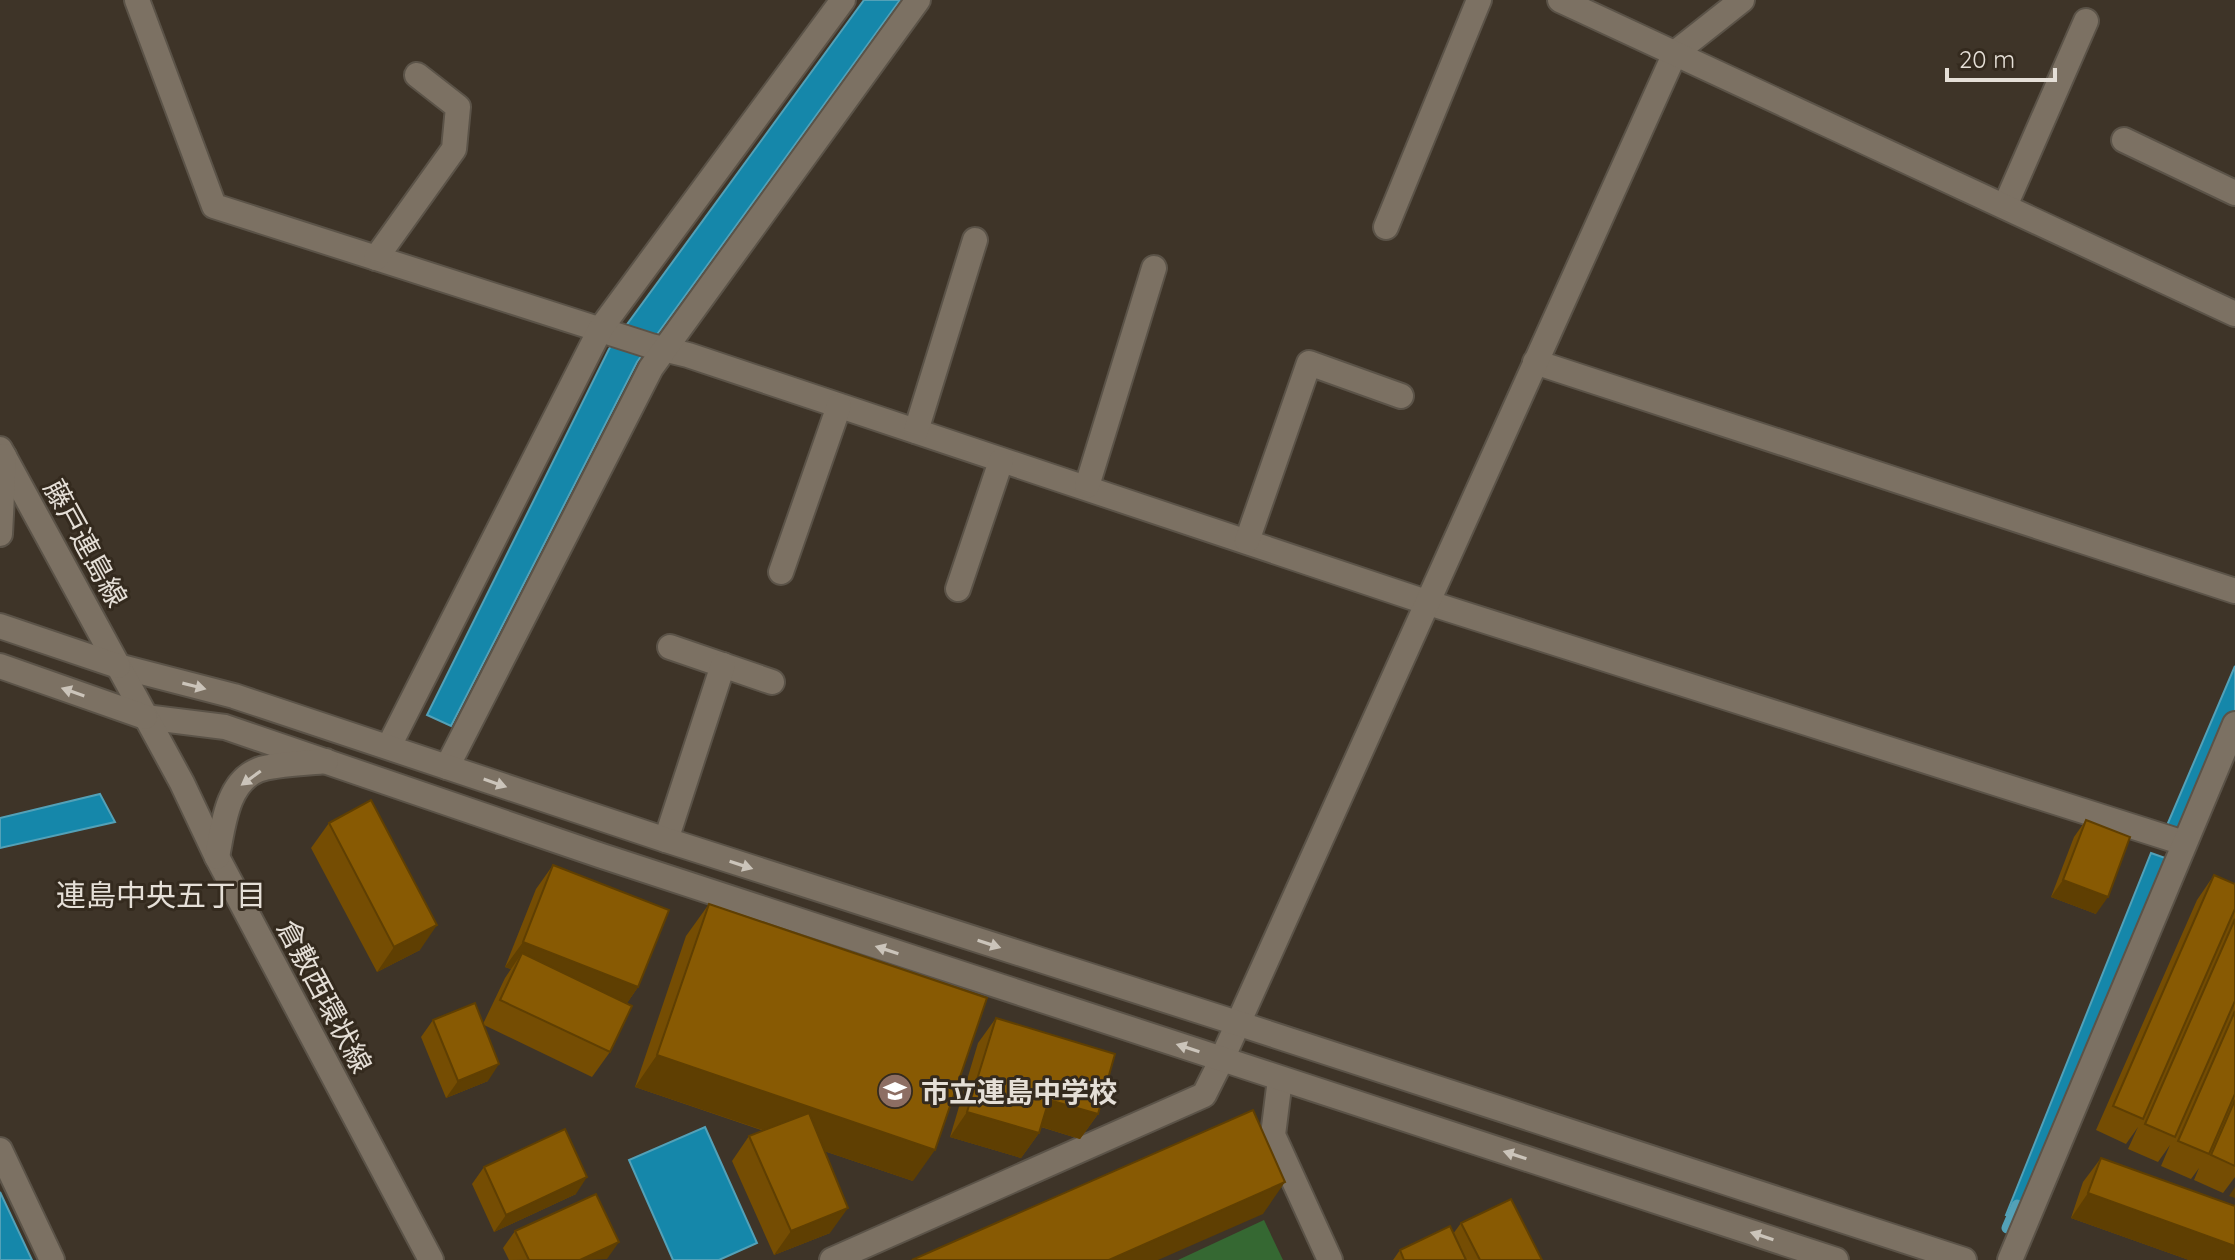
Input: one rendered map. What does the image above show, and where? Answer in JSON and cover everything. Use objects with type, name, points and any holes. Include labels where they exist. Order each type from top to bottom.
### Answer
[{"type":"street","points":[[137,0],[214,206],[688,355],[1001,461],[1087,486],[1426,602],[2184,843]]},
{"type":"street","points":[[389,746],[608,331],[843,0]]},
{"type":"street","points":[[447,767],[651,368],[658,348],[918,0]]},
{"type":"street","points":[[1386,227],[1479,0]]},
{"type":"street","points":[[1560,0],[2235,314]]},
{"type":"street","points":[[832,1260],[1204,1095],[1675,53],[1742,0]]},
{"type":"street","points":[[2005,206],[2086,21]]},
{"type":"street","points":[[376,258],[454,149],[458,107],[417,75]]},
{"type":"street","points":[[2124,140],[2235,193]]},
{"type":"street","points":[[916,431],[975,240]]},
{"type":"street","points":[[1087,486],[1154,268]]},
{"type":"street","points":[[1535,362],[2235,591]]},
{"type":"street","points":[[1247,541],[1309,363],[1401,396]]},
{"type":"street","points":[[781,572],[839,406]]},
{"type":"street","points":[[0,534],[2,452]]},
{"type":"street","name":"藤戸連島線","points":[[2,452],[118,666]]},
{"type":"street","points":[[958,589],[1001,461]]},
{"type":"street","points":[[0,626],[118,666],[234,696],[389,746],[666,840],[1964,1260]]},
{"type":"street","points":[[670,647],[772,682]]},
{"type":"street","points":[[666,840],[723,665]]},
{"type":"street","points":[[0,666],[145,717],[225,727],[602,856],[1836,1260]]},
{"type":"street","name":"倉敷西環状線","points":[[118,666],[431,1260]]},
{"type":"street","points":[[2010,1260],[2235,724]]},
{"type":"street","points":[[217,857],[228,807],[244,781],[257,770],[326,761]]},
{"type":"street","points":[[1280,1079],[1273,1135],[1330,1260]]},
{"type":"street","points":[[0,1150],[52,1260]]},
{"type":"green space","points":[[1264,1220],[1283,1260],[1178,1260]]},
{"type":"water","points":[[864,0],[900,0],[637,362],[451,726],[427,715],[609,349]]},
{"type":"water","points":[[2235,666],[2235,711],[2181,837],[2165,830]]},
{"type":"water","points":[[100,794],[115,822],[0,848],[0,818]]},
{"type":"water","points":[[2151,853],[2171,860],[2022,1219],[2006,1215]]},
{"type":"water","points":[[705,1127],[757,1243],[719,1260],[673,1260],[629,1160]]},
{"type":"water","points":[[0,1192],[32,1260],[0,1260]]},
{"type":"building","points":[[371,800],[437,925],[394,947],[329,823]]},
{"type":"building","points":[[2086,820],[2130,837],[2108,897],[2063,880]]},
{"type":"building","points":[[553,865],[669,910],[638,987],[523,942]]},
{"type":"building","points":[[2214,875],[2235,884],[2235,909],[2143,1119],[2113,1106]]},
{"type":"building","points":[[709,904],[987,998],[935,1150],[657,1055]]},
{"type":"building","points":[[2235,919],[2235,1001],[2175,1137],[2145,1124]]},
{"type":"building","points":[[522,953],[632,1006],[610,1052],[500,1000]]},
{"type":"building","points":[[475,1003],[499,1064],[458,1081],[433,1020]]},
{"type":"building","points":[[2235,1011],[2235,1094],[2209,1154],[2178,1141]]},
{"type":"building","points":[[996,1018],[1115,1054],[1098,1114],[1049,1100],[1039,1133],[967,1112]]},
{"type":"building","points":[[2235,1100],[2235,1166],[2211,1155]]},
{"type":"building","points":[[1253,1110],[1285,1182],[1109,1260],[912,1260]]},
{"type":"building","points":[[809,1113],[848,1208],[791,1231],[749,1136]]},
{"type":"building","points":[[565,1129],[587,1177],[506,1215],[484,1167]]},
{"type":"building","points":[[2101,1158],[2235,1206],[2235,1246],[2088,1193]]},
{"type":"building","points":[[596,1194],[619,1242],[580,1260],[529,1260],[515,1231]]},
{"type":"building","points":[[1511,1199],[1542,1260],[1480,1260],[1461,1223]]},
{"type":"building","points":[[1450,1226],[1466,1260],[1404,1260],[1400,1250]]},
{"type":"waterway","points":[[2007,1228],[2017,1205]]},
{"type":"place","name":"市立連島中学校","points":[[895,1091]]},
{"type":"district","name":"連島中央五丁目","points":[[161,895]]}]
